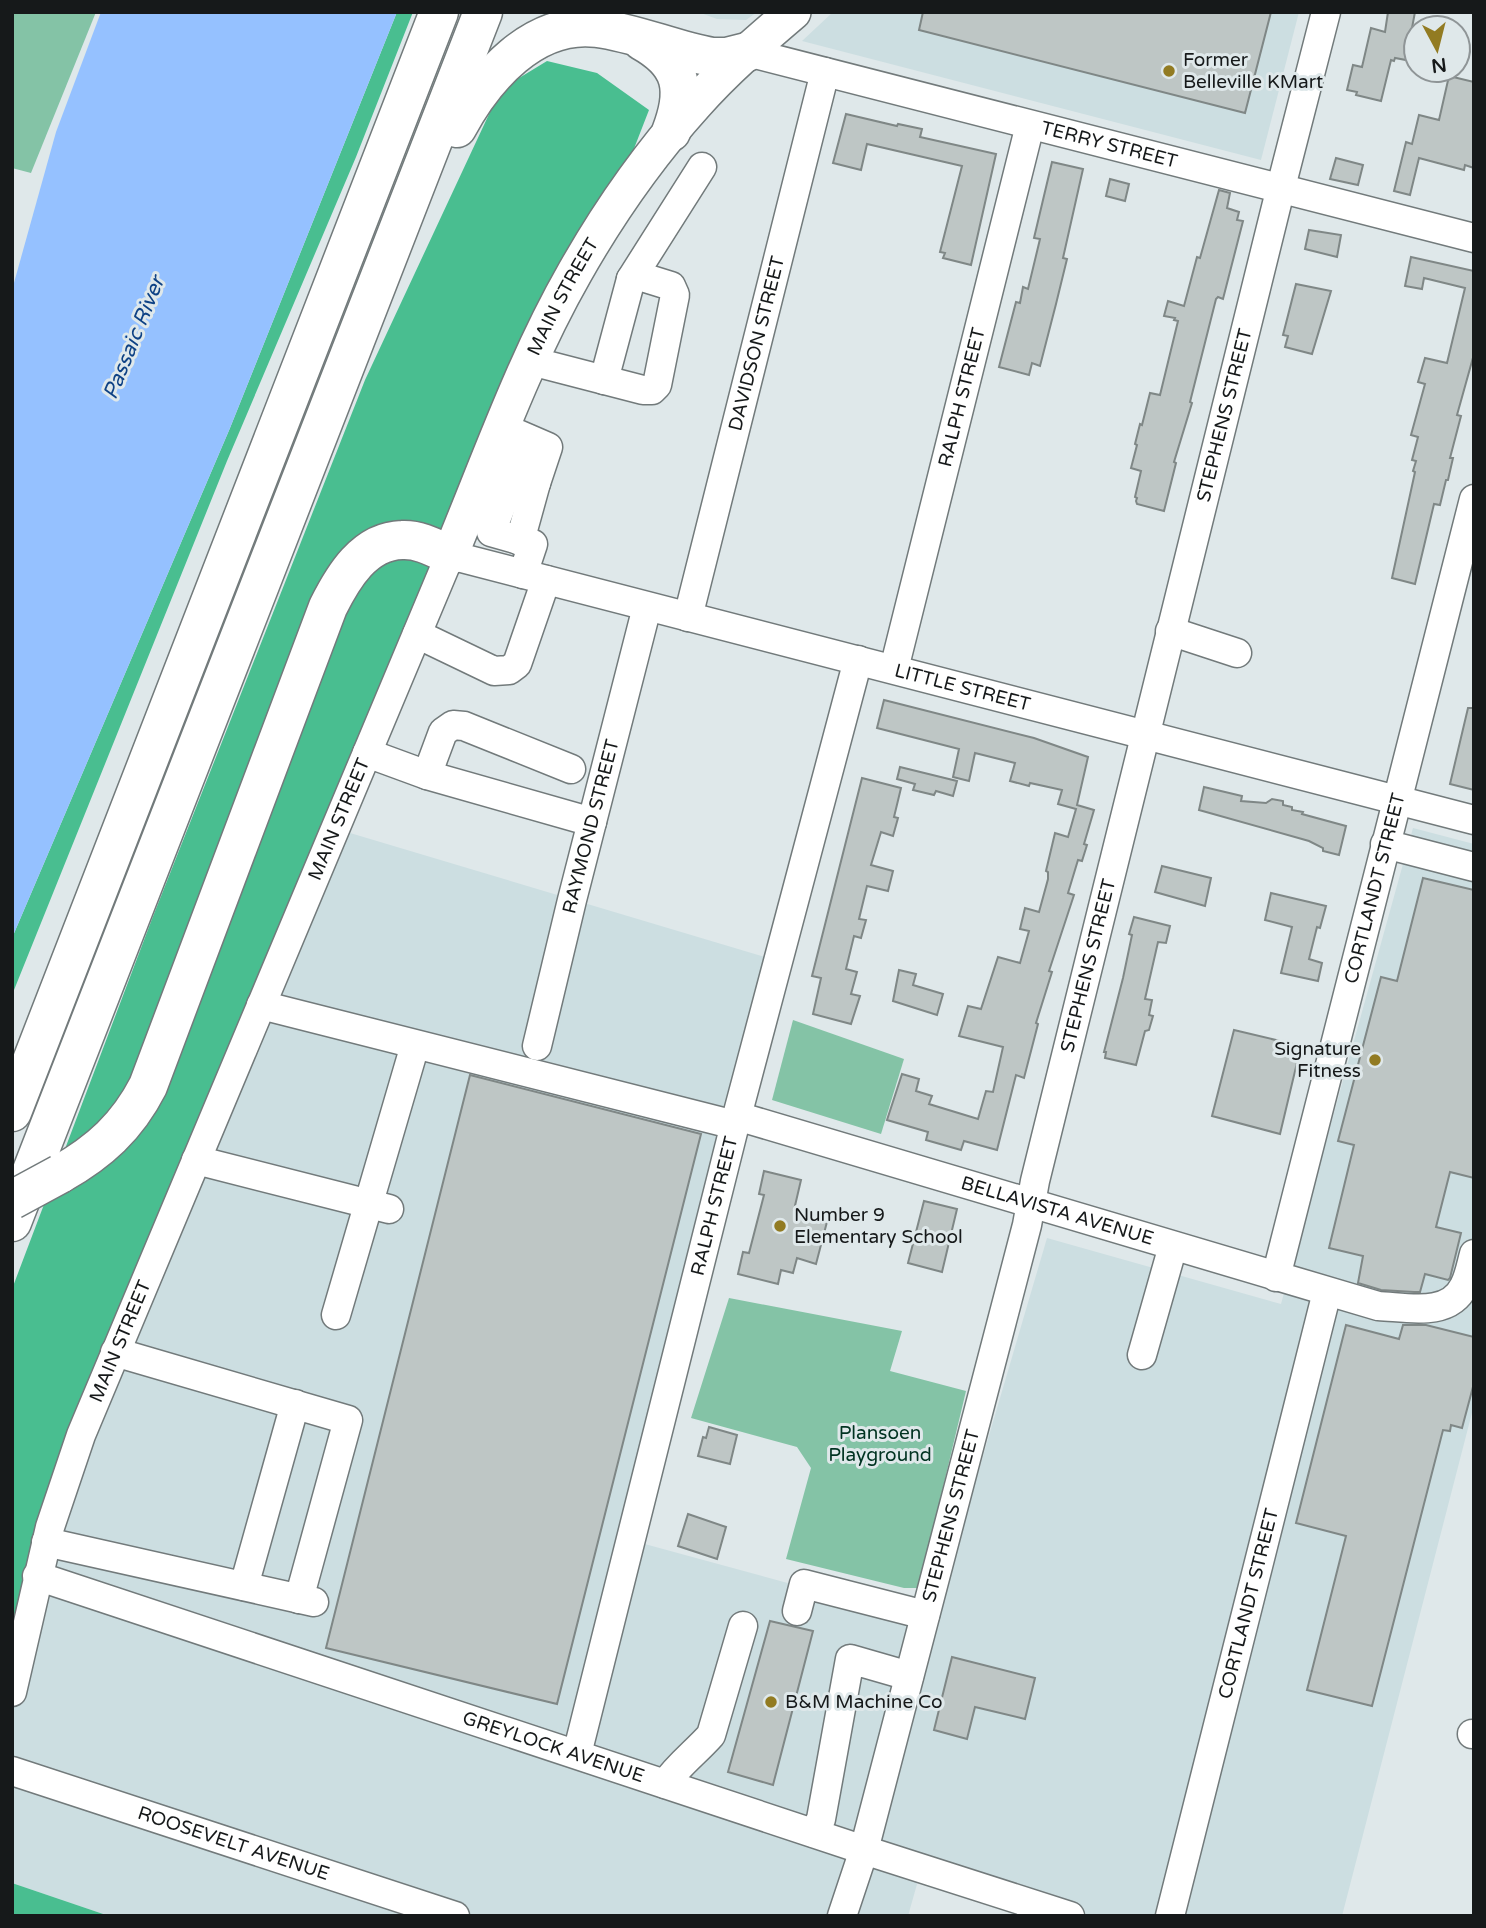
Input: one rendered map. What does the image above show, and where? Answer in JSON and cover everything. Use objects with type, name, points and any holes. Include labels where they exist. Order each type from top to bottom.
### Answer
[{"type":"highway","points":[[12,1112],[439,12]]},
{"type":"highway","points":[[12,1222],[484,12]]},
{"type":"highway","points":[[299,487],[443,159],[470,104],[504,65],[523,49],[547,36],[571,29],[594,28],[622,22],[720,36],[747,52]]},
{"type":"highway","points":[[622,22],[638,39],[669,60],[678,76],[681,93],[679,112],[671,132]]},
{"type":"highway","points":[[12,1200],[60,1174],[105,1144],[136,1110],[148,1086],[328,607],[349,570],[365,554],[384,544],[403,540],[485,537]]},
{"type":"main road","name":"MAIN STREET","points":[[485,537],[512,475],[515,433],[531,361],[568,284],[605,223],[671,132],[747,52],[793,12]]},
{"type":"street","name":"STEPHENS STREET","points":[[842,1916],[864,1850],[1027,1225],[1170,631],[1326,12]]},
{"type":"street","name":"TERRY STREET","points":[[747,52],[1474,237]]},
{"type":"street","name":"DAVIDSON STREET","points":[[688,617],[825,72]]},
{"type":"street","name":"RALPH STREET","points":[[894,669],[1030,125]]},
{"type":"street","points":[[604,380],[631,279],[702,167]]},
{"type":"street","points":[[531,361],[652,390],[657,385],[675,295],[671,286],[642,277],[631,279]]},
{"type":"street","points":[[489,565],[485,537],[512,475],[548,447],[515,433]]},
{"type":"street","name":"CORTLANDT STREET","points":[[1276,1276],[1474,499]]},
{"type":"street","name":"LITTLE STREET","points":[[485,537],[489,565],[534,578],[1474,820]]},
{"type":"street","points":[[416,634],[494,671],[509,670],[517,664],[534,578],[533,544],[485,537]]},
{"type":"street","name":"MAIN STREET","points":[[12,1692],[37,1576],[64,1481],[115,1352],[416,634],[485,537]]},
{"type":"street","name":"RAYMOND STREET","points":[[537,1046],[583,820],[647,607]]},
{"type":"street","points":[[1170,631],[1237,653]]},
{"type":"street","name":"RALPH STREET","points":[[577,1754],[736,1121],[858,660]]},
{"type":"street","points":[[427,775],[443,732],[453,725],[464,726],[571,769]]},
{"type":"street","points":[[367,753],[427,775],[583,820]]},
{"type":"street","points":[[1385,844],[1474,867]]},
{"type":"street","name":"BELLAVISTA AVENUE","points":[[261,1005],[415,1045],[736,1121],[1378,1306],[1428,1308],[1455,1299],[1464,1288],[1474,1254]]},
{"type":"street","points":[[336,1315],[378,1206],[415,1045]]},
{"type":"street","points":[[196,1160],[378,1206]]},
{"type":"street","points":[[1142,1355],[1173,1246]]},
{"type":"street","name":"CORTLANDT STREET","points":[[1170,1916],[1327,1292]]},
{"type":"street","points":[[46,1542],[306,1601],[348,1420],[115,1352]]},
{"type":"street","points":[[244,1586],[295,1404]]},
{"type":"street","name":"GREYLOCK AVENUE","points":[[37,1576],[1070,1916]]},
{"type":"street","points":[[797,1611],[804,1584],[925,1615]]},
{"type":"street","points":[[665,1784],[676,1768],[711,1735],[743,1626]]},
{"type":"street","points":[[814,1833],[821,1819],[850,1659],[909,1676]]},
{"type":"street","name":"ROOSEVELT AVENUE","points":[[12,1771],[455,1916]]},
{"type":"shaded area","points":[[698,12],[757,12],[746,20],[717,19]]},
{"type":"shaded area","points":[[833,12],[1299,12],[1261,160],[802,41]]},
{"type":"shaded area","points":[[330,827],[778,961],[630,1540],[934,1623],[1047,1238],[1281,1304],[1413,828],[1474,844],[1474,1405],[1342,1916],[1064,1916],[921,1870],[908,1916],[109,1916],[12,1883],[12,1668],[57,1470]]},
{"type":"green space","points":[[12,12],[96,12],[31,173],[12,168]]},
{"type":"green space","points":[[397,12],[413,12],[356,157],[227,461],[12,995],[12,938],[230,428]]},
{"type":"green space","points":[[547,61],[597,73],[649,110],[621,182],[57,1470],[12,1668],[12,1289],[152,919],[365,380],[504,82],[506,86]]},
{"type":"green space","points":[[793,1020],[904,1059],[881,1134],[772,1100]]},
{"type":"green space","name":"Plansoen Playground","points":[[729,1298],[902,1331],[890,1371],[966,1391],[919,1588],[904,1588],[786,1559],[811,1468],[797,1447],[691,1418]]},
{"type":"green space","points":[[12,1883],[109,1916],[12,1916]]},
{"type":"water","name":"Passaic River","points":[[101,12],[397,12],[230,428],[12,938],[12,290],[56,132]]},
{"type":"building","name":"Former Belleville KMart","points":[[923,12],[1271,12],[1245,113],[919,30]]},
{"type":"building","points":[[1388,12],[1415,12],[1402,14],[1402,59],[1391,60],[1381,101],[1356,95],[1357,92],[1347,90],[1353,65],[1362,67],[1371,28],[1385,32]]},
{"type":"building","points":[[1474,82],[1474,168],[1465,165],[1464,170],[1419,158],[1410,195],[1394,191],[1406,142],[1412,144],[1419,115],[1439,120],[1447,84]]},
{"type":"building","points":[[846,114],[922,129],[920,137],[996,154],[971,265],[943,258],[945,253],[940,252],[962,166],[867,144],[861,170],[833,163]]},
{"type":"building","points":[[1336,158],[1363,165],[1358,185],[1330,179]]},
{"type":"building","points":[[1052,162],[1083,169],[1063,258],[1067,259],[1040,366],[1032,363],[1029,375],[999,367],[1016,302],[1020,303],[1023,287],[1028,289],[1040,239],[1034,238]]},
{"type":"building","points":[[1110,179],[1129,184],[1125,201],[1106,196]]},
{"type":"building","points":[[1219,190],[1230,193],[1227,208],[1239,212],[1237,220],[1243,221],[1223,299],[1216,299],[1164,511],[1137,504],[1135,497],[1141,471],[1131,468],[1137,445],[1135,444],[1150,393],[1160,395],[1178,321],[1164,316],[1168,301],[1184,306]]},
{"type":"building","points":[[1309,230],[1341,235],[1337,257],[1305,249]]},
{"type":"building","points":[[1411,257],[1474,271],[1474,354],[1457,415],[1461,416],[1450,458],[1453,458],[1448,480],[1440,505],[1434,504],[1415,584],[1392,578],[1415,472],[1416,461],[1412,460],[1418,437],[1411,435],[1425,384],[1418,382],[1425,358],[1447,363],[1465,288],[1424,278],[1422,289],[1405,286]]},
{"type":"building","points":[[1296,284],[1331,291],[1312,354],[1285,347],[1288,336],[1283,335]]},
{"type":"building","points":[[884,700],[1034,738],[1088,757],[1077,805],[1094,810],[1084,844],[1087,845],[1082,861],[1078,860],[1068,893],[1074,895],[1049,971],[1052,972],[1036,1023],[1038,1024],[1024,1078],[1016,1075],[997,1150],[964,1141],[961,1150],[926,1140],[928,1132],[887,1120],[902,1074],[919,1079],[916,1091],[932,1096],[929,1104],[978,1119],[986,1091],[993,1092],[1003,1047],[959,1036],[968,1006],[981,1009],[998,957],[1020,963],[1029,931],[1020,929],[1025,908],[1039,912],[1048,879],[1046,871],[1055,833],[1068,837],[1076,809],[1058,804],[1062,790],[1010,781],[1015,763],[975,753],[969,781],[953,777],[959,749],[877,728]]},
{"type":"building","points":[[1468,708],[1474,708],[1474,790],[1450,784]]},
{"type":"building","points":[[900,767],[957,781],[953,796],[936,791],[934,795],[913,790],[915,784],[897,779]]},
{"type":"building","points":[[862,778],[901,788],[894,817],[898,818],[893,836],[881,832],[871,865],[893,871],[888,891],[867,886],[859,919],[866,920],[861,938],[854,936],[846,969],[857,972],[851,994],[860,996],[851,1024],[813,1014],[821,978],[812,976]]},
{"type":"building","points":[[1204,787],[1242,796],[1241,801],[1283,801],[1283,805],[1303,812],[1302,814],[1346,826],[1339,855],[1323,851],[1323,848],[1309,841],[1199,810]]},
{"type":"building","points":[[1162,866],[1211,878],[1205,906],[1155,892]]},
{"type":"building","points":[[1423,878],[1474,890],[1474,1178],[1450,1172],[1436,1227],[1461,1233],[1450,1278],[1448,1280],[1425,1274],[1420,1292],[1381,1290],[1358,1283],[1363,1256],[1329,1248],[1354,1145],[1338,1141],[1381,977],[1397,981]]},
{"type":"building","points":[[1271,893],[1326,906],[1320,928],[1317,927],[1309,959],[1322,963],[1318,981],[1281,973],[1292,927],[1265,920]]},
{"type":"building","points":[[1134,917],[1170,926],[1166,943],[1158,942],[1145,999],[1152,1000],[1149,1015],[1153,1016],[1149,1030],[1145,1031],[1136,1065],[1105,1058],[1104,1052],[1123,978]]},
{"type":"building","points":[[899,970],[916,974],[913,985],[943,994],[937,1015],[893,1001]]},
{"type":"building","points":[[1234,1030],[1301,1046],[1280,1134],[1212,1116]]},
{"type":"building","points":[[470,1075],[701,1134],[557,1704],[326,1648]]},
{"type":"building","points":[[764,1171],[801,1180],[794,1210],[828,1218],[816,1264],[797,1258],[793,1273],[781,1270],[778,1284],[738,1274],[743,1252],[749,1253],[764,1195],[759,1194]]},
{"type":"building","points":[[924,1201],[957,1209],[942,1272],[908,1263]]},
{"type":"building","points":[[1346,1325],[1399,1339],[1403,1325],[1426,1325],[1474,1337],[1474,1383],[1462,1428],[1451,1425],[1450,1431],[1443,1430],[1372,1706],[1307,1690],[1346,1536],[1296,1523]]},
{"type":"building","points":[[709,1427],[737,1435],[730,1464],[698,1456]]},
{"type":"building","points":[[688,1514],[726,1527],[717,1559],[678,1546]]},
{"type":"building","name":"B&M Machine Co","points":[[770,1621],[813,1631],[773,1785],[728,1772]]},
{"type":"building","points":[[952,1657],[1035,1678],[1025,1719],[975,1707],[967,1739],[934,1730]]},
{"type":"place","name":"Former Belleville KMart","points":[[1169,71]]},
{"type":"place","name":"Signature Fitness","points":[[1375,1060]]},
{"type":"place","name":"Number 9 Elementary School","points":[[780,1226]]},
{"type":"place","name":"B&M Machine Co","points":[[771,1702]]}]
